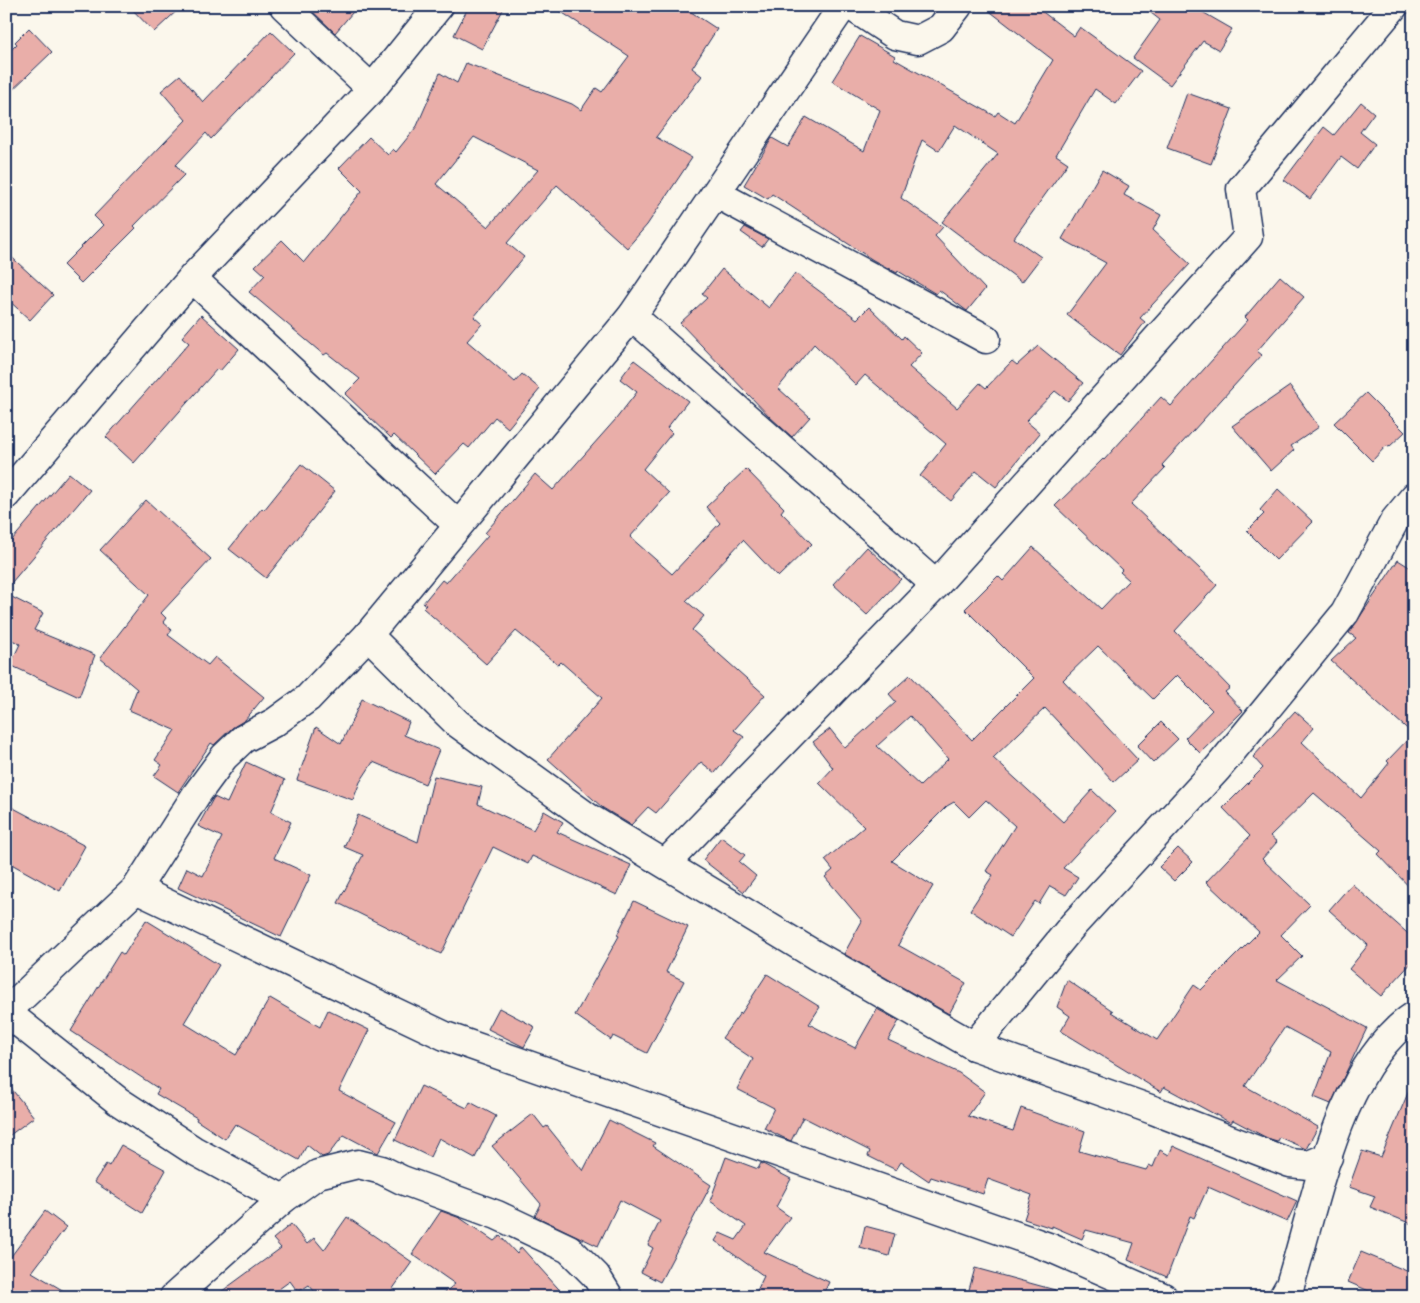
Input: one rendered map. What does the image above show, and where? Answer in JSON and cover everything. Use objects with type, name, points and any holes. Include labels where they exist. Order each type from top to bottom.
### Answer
[{"type":"street","points":[[284,6],[372,89]]},
{"type":"street","points":[[6,495],[192,278],[372,89],[439,6]]},
{"type":"street","points":[[283,1199],[194,1150],[118,1101],[6,1012],[136,889],[196,795],[224,757],[243,739],[275,722],[308,698],[368,636],[632,316],[717,194],[843,6]]},
{"type":"street","points":[[851,6],[895,35],[918,40],[941,28],[958,6]]},
{"type":"street","points":[[666,863],[936,585],[1248,237],[1241,189],[1394,6]]},
{"type":"street","points":[[717,194],[986,339]]},
{"type":"street","points":[[192,278],[458,525]]},
{"type":"street","points":[[632,316],[936,585]]},
{"type":"street","points":[[974,1046],[1073,925],[1218,768],[1345,613],[1405,526],[1414,498]]},
{"type":"street","points":[[368,636],[457,722],[589,818],[815,955],[974,1046],[1153,1110],[1290,1163],[1309,1165],[1328,1157]]},
{"type":"street","points":[[136,889],[445,1036],[1051,1248],[1163,1297]]},
{"type":"street","points":[[1283,1297],[1290,1284],[1328,1157],[1355,1084],[1381,1044],[1414,1016]]},
{"type":"street","points":[[174,1297],[283,1199],[318,1174],[358,1164],[382,1170],[420,1187],[497,1215],[569,1249],[596,1276],[609,1297]]},
{"type":"building","points":[[129,6],[182,6],[154,32]]},
{"type":"building","points":[[307,6],[358,6],[335,33]]},
{"type":"building","points":[[469,6],[505,6],[482,49],[454,35]]},
{"type":"building","points":[[552,6],[682,6],[717,29],[692,68],[702,76],[656,137],[692,158],[647,225],[627,248],[557,185],[507,243],[524,257],[474,317],[482,324],[467,341],[515,382],[522,374],[540,389],[508,428],[495,417],[469,448],[464,444],[435,474],[394,435],[391,438],[345,394],[360,379],[327,353],[324,355],[249,292],[265,275],[255,266],[282,240],[304,262],[362,191],[339,168],[369,137],[388,155],[393,149],[396,152],[417,126],[440,73],[457,83],[466,63],[572,104],[581,110],[596,88],[602,92],[629,56]],"holes":[[[474,137],[538,170],[488,227],[436,184]]]},
{"type":"building","points":[[983,6],[1035,6],[1074,36],[1080,27],[1141,71],[1116,104],[1095,89],[1056,155],[1068,163],[1014,238],[1041,257],[1022,282],[942,222],[998,154],[955,125],[939,151],[922,140],[901,198],[943,227],[935,236],[985,289],[967,311],[939,290],[936,294],[898,271],[897,273],[873,260],[772,194],[768,199],[744,185],[772,138],[788,147],[806,117],[864,151],[880,110],[832,81],[860,36],[895,56],[894,59],[995,116],[998,112],[1015,123],[1053,60]]},
{"type":"building","points":[[1142,6],[1192,6],[1232,29],[1219,50],[1203,41],[1170,85],[1133,58],[1160,20]]},
{"type":"building","points":[[29,28],[52,52],[6,96],[6,55],[17,44],[15,42]]},
{"type":"building","points":[[271,31],[294,53],[211,139],[206,133],[176,165],[184,175],[134,226],[136,228],[81,283],[63,265],[103,225],[94,216],[186,120],[161,91],[180,75],[203,102]]},
{"type":"building","points":[[1187,93],[1232,109],[1211,164],[1167,148]]},
{"type":"building","points":[[1361,102],[1374,113],[1360,132],[1375,144],[1357,169],[1341,157],[1310,199],[1284,180],[1324,127],[1334,135]]},
{"type":"building","points":[[1102,170],[1129,186],[1124,195],[1161,215],[1153,230],[1190,264],[1140,318],[1145,322],[1120,355],[1067,315],[1106,263],[1062,239]]},
{"type":"building","points":[[745,227],[768,239],[762,247],[741,232]]},
{"type":"building","points":[[6,252],[53,295],[30,320],[6,298]]},
{"type":"building","points":[[722,269],[769,308],[795,273],[857,319],[869,307],[902,339],[904,336],[922,353],[909,367],[957,408],[980,383],[986,388],[1012,361],[1017,365],[1038,346],[1083,383],[1068,401],[1055,391],[1026,421],[1040,433],[996,487],[976,471],[951,501],[920,476],[946,444],[865,375],[856,385],[814,344],[778,388],[810,417],[792,437],[770,417],[680,323],[707,298],[702,294]]},
{"type":"building","points":[[1280,276],[1304,297],[1257,351],[1262,355],[1162,465],[1165,468],[1131,504],[1217,585],[1175,631],[1230,688],[1225,692],[1243,711],[1200,753],[1185,738],[1212,710],[1177,675],[1153,699],[1098,646],[1063,680],[1138,760],[1114,782],[1045,708],[993,758],[1063,822],[1092,790],[1115,812],[1063,868],[1078,877],[1066,895],[1050,886],[1039,904],[1035,901],[1011,937],[970,910],[993,875],[986,871],[1015,826],[986,800],[969,817],[954,802],[947,806],[892,861],[933,886],[898,945],[966,983],[949,1014],[844,954],[862,921],[825,877],[833,870],[825,860],[864,827],[819,783],[833,768],[813,742],[830,729],[845,748],[896,702],[889,694],[910,675],[972,740],[1034,678],[965,609],[998,576],[1003,581],[1033,547],[1101,609],[1129,580],[1120,572],[1122,570],[1055,506],[1104,460],[1161,397],[1171,406],[1248,320],[1245,317]],"holes":[[[910,716],[948,759],[920,786],[877,746]]]},
{"type":"building","points":[[201,315],[239,349],[220,371],[217,369],[134,463],[106,437],[189,343],[182,337]]},
{"type":"building","points":[[634,360],[688,401],[667,428],[672,433],[643,469],[669,493],[630,537],[672,574],[720,523],[706,507],[746,469],[784,508],[781,512],[812,544],[778,577],[743,540],[686,601],[704,616],[692,630],[765,695],[734,730],[744,737],[715,773],[701,762],[656,813],[648,807],[631,825],[603,808],[548,759],[602,698],[561,662],[558,665],[516,631],[486,664],[423,608],[426,605],[423,603],[442,580],[446,583],[488,535],[485,533],[535,474],[553,490],[616,419],[637,392],[620,379]]},
{"type":"building","points":[[1290,386],[1319,427],[1291,446],[1294,450],[1271,471],[1232,426]]},
{"type":"building","points":[[1366,393],[1405,432],[1389,447],[1386,446],[1372,461],[1334,423]]},
{"type":"building","points":[[301,464],[335,491],[266,578],[229,549]]},
{"type":"building","points":[[69,473],[90,490],[6,589],[6,547]]},
{"type":"building","points":[[1278,489],[1313,522],[1276,560],[1247,531],[1264,514],[1260,510]]},
{"type":"building","points":[[146,500],[211,559],[161,613],[166,618],[163,622],[172,630],[168,635],[208,665],[215,657],[264,697],[245,720],[232,728],[214,745],[211,743],[178,792],[154,776],[162,765],[155,760],[175,730],[129,710],[137,689],[100,658],[149,595],[100,550]]},
{"type":"building","points":[[867,547],[901,579],[867,615],[833,584]]},
{"type":"building","points":[[1398,560],[1414,570],[1414,892],[1378,854],[1381,851],[1314,793],[1270,836],[1277,842],[1262,859],[1310,905],[1281,935],[1302,956],[1277,980],[1367,1028],[1331,1104],[1314,1097],[1331,1052],[1285,1027],[1245,1086],[1318,1127],[1306,1149],[1279,1137],[1277,1141],[1267,1138],[1233,1120],[1231,1123],[1164,1087],[1161,1092],[1061,1031],[1070,1016],[1057,1007],[1067,980],[1113,1011],[1111,1012],[1157,1040],[1194,985],[1201,990],[1259,932],[1206,882],[1250,836],[1223,808],[1263,768],[1253,757],[1295,711],[1314,728],[1302,742],[1361,798],[1389,763],[1387,761],[1413,734],[1331,661],[1356,638],[1349,633]]},
{"type":"building","points":[[6,594],[43,613],[34,630],[95,655],[79,697],[10,665],[20,644],[6,637]]},
{"type":"building","points":[[362,699],[409,722],[404,735],[439,750],[425,784],[373,762],[360,782],[353,800],[297,780],[316,727],[341,744]]},
{"type":"building","points":[[1161,722],[1178,739],[1153,763],[1137,746]]},
{"type":"building","points":[[246,762],[285,780],[271,812],[291,822],[274,858],[311,875],[281,937],[178,888],[187,868],[203,876],[222,837],[198,826],[214,797],[227,803]]},
{"type":"building","points":[[434,776],[482,787],[478,804],[533,830],[544,811],[563,822],[557,832],[631,865],[617,895],[532,856],[528,864],[493,847],[441,954],[338,903],[363,855],[344,847],[358,815],[418,842]]},
{"type":"building","points":[[6,804],[85,846],[60,891],[6,861]]},
{"type":"building","points":[[721,837],[745,855],[739,862],[756,876],[744,892],[703,860]]},
{"type":"building","points":[[1178,848],[1193,862],[1174,881],[1159,867]]},
{"type":"building","points":[[1352,884],[1414,939],[1414,960],[1381,996],[1349,969],[1368,945],[1329,910]]},
{"type":"building","points":[[634,901],[688,927],[666,972],[684,981],[647,1053],[613,1036],[611,1040],[575,1015],[619,936],[617,935]]},
{"type":"building","points":[[146,920],[219,965],[184,1023],[236,1055],[270,998],[320,1027],[328,1010],[369,1030],[339,1091],[396,1122],[378,1153],[344,1135],[328,1155],[322,1157],[307,1145],[299,1160],[235,1124],[225,1139],[196,1120],[197,1118],[156,1094],[159,1089],[71,1031],[120,952],[124,955]]},
{"type":"building","points":[[767,974],[820,1007],[809,1024],[855,1048],[877,1009],[899,1021],[888,1040],[959,1073],[985,1092],[968,1116],[1013,1131],[1021,1108],[1085,1131],[1079,1151],[1146,1170],[1149,1165],[1153,1167],[1160,1150],[1169,1155],[1173,1146],[1297,1201],[1287,1222],[1208,1187],[1194,1218],[1190,1216],[1167,1277],[1128,1260],[1134,1243],[1086,1230],[1082,1239],[1052,1226],[1052,1228],[1024,1219],[1032,1195],[988,1179],[983,1194],[931,1177],[929,1181],[901,1162],[896,1170],[868,1156],[870,1151],[803,1117],[791,1141],[764,1128],[774,1108],[737,1089],[753,1059],[722,1038],[741,1014]]},
{"type":"building","points":[[499,1008],[535,1027],[524,1047],[488,1029]]},
{"type":"building","points":[[1413,1081],[1414,1225],[1370,1207],[1375,1196],[1349,1187],[1362,1151],[1381,1157]]},
{"type":"building","points":[[6,1082],[34,1117],[6,1138]]},
{"type":"building","points":[[421,1086],[467,1108],[470,1102],[496,1116],[475,1158],[439,1138],[430,1157],[395,1140]]},
{"type":"building","points":[[533,1114],[544,1128],[547,1126],[583,1171],[609,1120],[655,1143],[653,1146],[711,1185],[660,1282],[641,1272],[653,1248],[648,1245],[660,1221],[620,1200],[598,1246],[535,1216],[541,1204],[492,1146]]},
{"type":"building","points":[[121,1145],[166,1170],[142,1213],[94,1182],[106,1164],[109,1166]]},
{"type":"building","points":[[726,1157],[758,1169],[761,1163],[791,1179],[776,1207],[790,1217],[764,1252],[829,1282],[822,1297],[754,1297],[764,1276],[715,1241],[720,1233],[736,1240],[746,1226],[710,1201]]},
{"type":"building","points":[[45,1211],[66,1227],[32,1272],[74,1297],[6,1297],[6,1263]]},
{"type":"building","points":[[441,1211],[460,1218],[494,1241],[500,1236],[517,1254],[521,1247],[566,1297],[439,1297],[455,1284],[412,1254]]},
{"type":"building","points":[[347,1217],[412,1262],[387,1297],[319,1297],[309,1285],[298,1292],[290,1281],[268,1297],[214,1297],[281,1248],[273,1239],[291,1224],[307,1244],[314,1238],[324,1250]]},
{"type":"building","points":[[865,1226],[895,1234],[889,1256],[860,1248]]},
{"type":"building","points":[[1361,1252],[1414,1274],[1414,1297],[1383,1297],[1348,1282]]},
{"type":"building","points":[[975,1268],[1055,1290],[1054,1297],[967,1297]]}]
